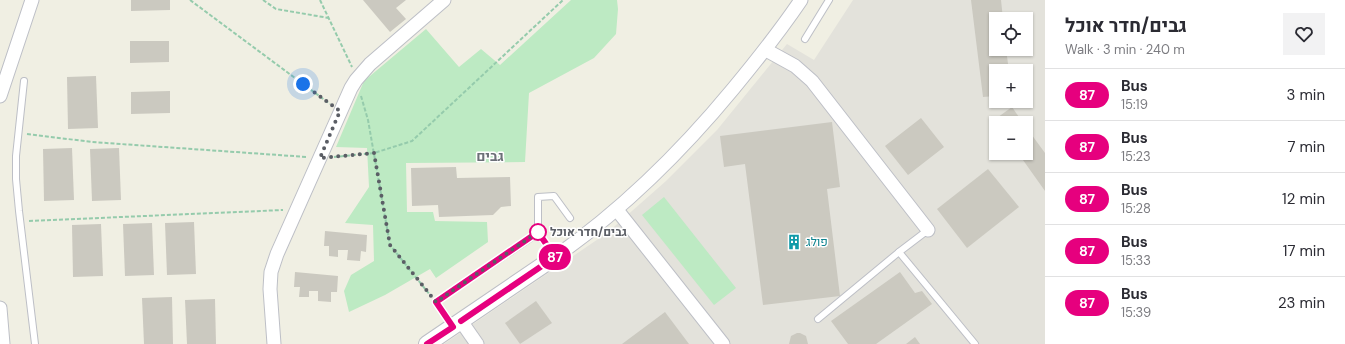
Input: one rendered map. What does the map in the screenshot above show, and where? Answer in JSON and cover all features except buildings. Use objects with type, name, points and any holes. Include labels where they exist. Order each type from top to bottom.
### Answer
[{"type":"street","points":[[0,96],[6,57],[32,0]]},
{"type":"street","points":[[274,344],[270,289],[271,272],[277,254],[340,111],[356,80],[370,64],[444,0]]},
{"type":"street","points":[[427,344],[587,235],[617,210],[647,182],[717,108],[766,50],[801,0]]},
{"type":"street","points":[[766,50],[795,66],[812,81],[928,230]]},
{"type":"street","points":[[617,210],[723,344]]},
{"type":"street","points":[[0,308],[3,344]]},
{"type":"street","points":[[457,324],[477,344]]},
{"type":"lane","points":[[805,39],[829,0]]},
{"type":"lane","points":[[24,81],[16,156],[16,179],[35,344]]},
{"type":"lane","points":[[555,257],[538,232],[538,197],[554,196],[570,218]]},
{"type":"lane","points":[[818,319],[928,230]]},
{"type":"lane","points":[[457,324],[436,302],[538,232]]},
{"type":"lane","points":[[899,252],[975,344]]},
{"type":"path","points":[[190,0],[340,111]]},
{"type":"path","points":[[263,0],[276,10],[328,18]]},
{"type":"path","points":[[320,0],[350,61],[368,120],[390,245],[436,302]]},
{"type":"path","points":[[19,133],[92,142],[320,158],[374,153],[412,141],[563,0]]},
{"type":"path","points":[[20,222],[297,210]]},
{"type":"shaded area","points":[[853,0],[1045,0],[1045,344],[444,344],[607,233],[666,181],[717,130],[787,44],[814,60]]},
{"type":"green space","points":[[571,0],[617,0],[618,9],[616,34],[594,58],[529,93],[525,162],[406,163],[407,212],[433,212],[435,221],[487,222],[488,242],[436,278],[430,269],[385,295],[349,312],[344,291],[351,275],[374,261],[373,225],[345,223],[369,187],[367,148],[336,147],[364,81],[426,29],[459,67],[481,49],[500,65]]},
{"type":"green space","points":[[664,197],[736,288],[714,305],[642,215]]},
{"type":"bus line","name":"87","points":[[427,344],[453,327],[436,302],[538,232],[555,257],[461,321]]},
{"type":"place","name":"גבים/חדר אוכל","points":[[538,232]]},
{"type":"place","name":"פולג","points":[[794,242]]},
{"type":"district","name":"גבים","points":[[490,156]]},
{"type":"route","points":[[303,84],[340,111],[320,158],[374,153],[390,245],[436,302],[538,232]]}]
